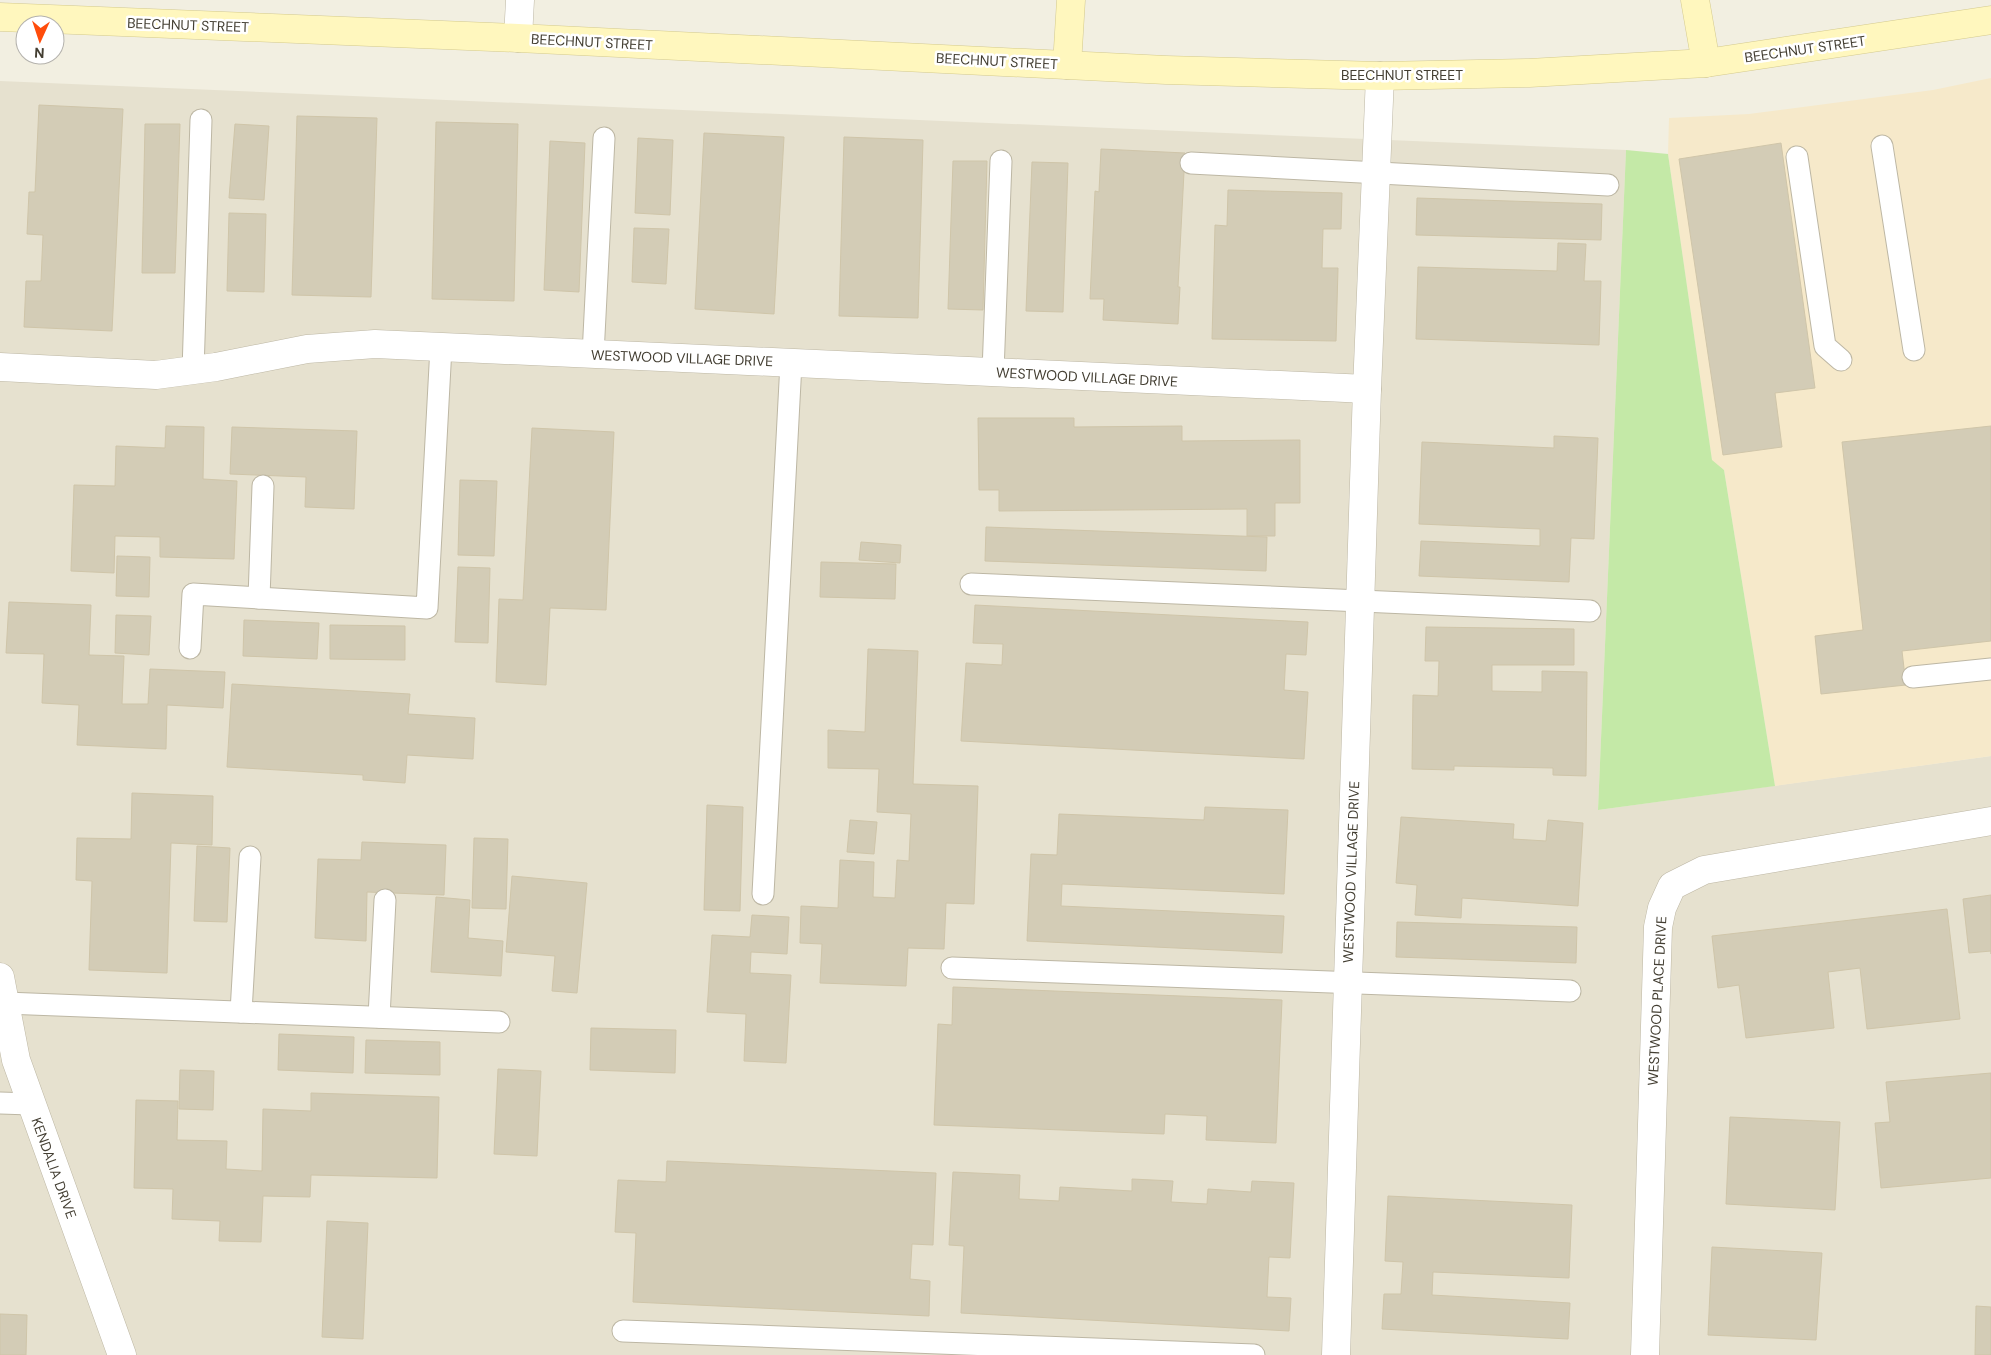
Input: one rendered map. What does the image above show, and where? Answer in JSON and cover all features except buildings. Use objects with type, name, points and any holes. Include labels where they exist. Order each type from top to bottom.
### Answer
[{"type":"main road","points":[[1067,64],[1071,0]]},
{"type":"main road","points":[[1695,0],[1706,63]]},
{"type":"main road","name":"BEECHNUT STREET","points":[[0,17],[1380,76],[1529,73],[1706,63],[1991,20]]},
{"type":"street","points":[[518,38],[520,0]]},
{"type":"street","name":"WESTWOOD VILLAGE DRIVE","points":[[1336,1355],[1367,389],[1380,76]]},
{"type":"street","name":"WESTWOOD VILLAGE DRIVE","points":[[0,367],[156,375],[193,371],[308,349],[375,344],[1367,389]]},
{"type":"street","name":"WESTWOOD PLACE DRIVE","points":[[1645,1355],[1658,927],[1662,908],[1672,886],[1704,870],[1991,821]]},
{"type":"street","name":"KENDALIA DRIVE","points":[[2,990],[16,1060],[122,1355]]},
{"type":"lane","points":[[193,371],[201,120]]},
{"type":"lane","points":[[593,355],[604,138]]},
{"type":"lane","points":[[1882,146],[1914,350]]},
{"type":"lane","points":[[1797,156],[1825,346],[1841,360]]},
{"type":"lane","points":[[993,372],[1001,161]]},
{"type":"lane","points":[[1191,163],[1608,185]]},
{"type":"lane","points":[[190,648],[193,594],[428,608],[441,347]]},
{"type":"lane","points":[[763,894],[791,363]]},
{"type":"lane","points":[[259,598],[263,486]]},
{"type":"lane","points":[[971,584],[1590,611]]},
{"type":"lane","points":[[1913,677],[1991,669]]},
{"type":"lane","points":[[241,1012],[250,857]]},
{"type":"lane","points":[[379,1017],[385,900]]},
{"type":"lane","points":[[952,968],[1570,992]]},
{"type":"lane","points":[[2,990],[241,1012],[498,1022]]},
{"type":"lane","points":[[0,1102],[32,1104]]},
{"type":"lane","points":[[623,1331],[762,1346],[1254,1355]]},
{"type":"shaded area","points":[[1991,78],[1991,756],[1775,786],[1724,470],[1712,461],[1668,154],[1669,118],[1749,114],[1933,90]]},
{"type":"shaded area","points":[[0,81],[1626,150],[1598,810],[1991,756],[1991,1355],[0,1355]]},
{"type":"green space","points":[[1626,150],[1668,154],[1712,460],[1724,470],[1775,786],[1598,810]]}]
